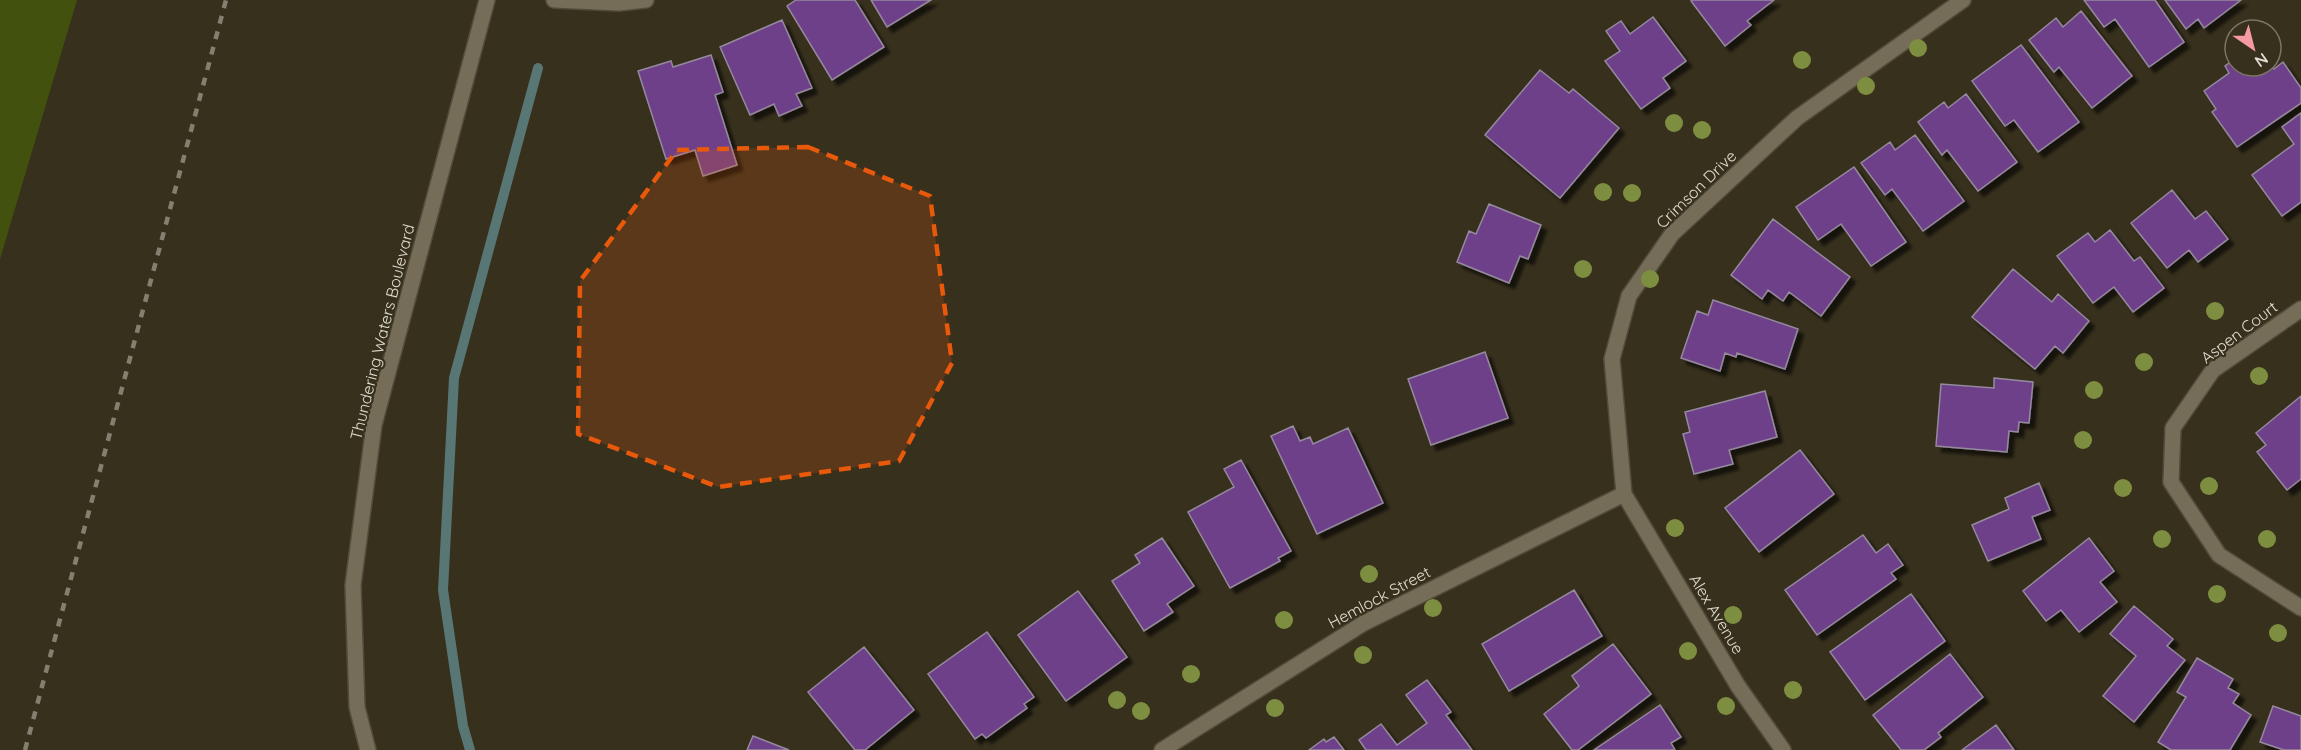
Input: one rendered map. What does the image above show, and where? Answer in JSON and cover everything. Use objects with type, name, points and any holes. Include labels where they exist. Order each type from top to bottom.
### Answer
[{"type":"street","name":"Thundering Waters Boulevard","points":[[368,750],[357,707],[353,585],[374,425],[487,0]]},
{"type":"street","points":[[554,0],[619,3],[646,0]]},
{"type":"street","name":"Crimson Drive","points":[[1624,494],[1612,359],[1629,296],[1635,287],[1672,234],[1797,118],[1963,0]]},
{"type":"street","name":"Aspen Court","points":[[2301,309],[2213,370],[2174,428],[2171,482],[2219,555],[2301,608]]},
{"type":"street","name":"Hemlock Street","points":[[1162,750],[1364,623],[1624,494]]},
{"type":"street","name":"Alex Avenue","points":[[1624,494],[1738,686],[1783,750]]},
{"type":"highlighted area","points":[[808,147],[930,196],[952,363],[899,461],[718,487],[578,434],[580,281],[677,150]]},
{"type":"green space","points":[[0,0],[77,0],[0,259]]},
{"type":"building","points":[[796,0],[855,0],[884,47],[832,80],[787,6]]},
{"type":"building","points":[[871,0],[931,0],[887,27]]},
{"type":"building","points":[[1774,0],[1747,21],[1751,25],[1725,46],[1691,1]]},
{"type":"building","points":[[2084,0],[2155,0],[2184,42],[2149,67],[2115,19],[2104,27]]},
{"type":"building","points":[[2165,0],[2241,0],[2204,28],[2198,19],[2186,29]]},
{"type":"building","points":[[2081,11],[2132,76],[2092,108],[2059,67],[2054,72],[2029,40],[2056,18],[2063,27]]},
{"type":"building","points":[[1653,17],[1686,61],[1663,78],[1670,88],[1641,109],[1605,61],[1620,51],[1606,31],[1621,21],[1630,34]]},
{"type":"building","points":[[782,20],[812,88],[796,94],[802,106],[779,116],[774,104],[750,115],[720,47]]},
{"type":"building","points":[[2021,45],[2079,122],[2038,152],[2014,120],[2005,126],[1972,81]]},
{"type":"building","points":[[711,55],[723,92],[715,95],[737,165],[703,176],[695,150],[666,159],[638,71],[671,61],[673,67]]},
{"type":"building","points":[[2283,62],[2301,88],[2301,103],[2237,147],[2212,112],[2216,109],[2204,91],[2223,77],[2283,78]]},
{"type":"building","points":[[1540,70],[1569,93],[1573,89],[1619,128],[1560,198],[1485,135]]},
{"type":"building","points":[[1966,94],[2017,162],[1978,191],[1947,150],[1942,155],[1918,122],[1944,102],[1948,108]]},
{"type":"building","points":[[2301,113],[2301,202],[2282,216],[2252,175],[2294,144],[2282,127]]},
{"type":"building","points":[[1915,135],[1964,201],[1923,231],[1892,189],[1885,195],[1861,163],[1890,142],[1895,150]]},
{"type":"building","points":[[1854,167],[1906,242],[1871,266],[1841,224],[1818,240],[1796,207]]},
{"type":"building","points":[[2172,190],[2195,219],[2206,211],[2228,239],[2198,262],[2189,250],[2167,268],[2131,223]]},
{"type":"building","points":[[1489,204],[1541,225],[1528,259],[1520,256],[1509,283],[1457,262],[1469,231],[1476,234]]},
{"type":"building","points":[[1773,219],[1850,277],[1821,316],[1789,292],[1783,301],[1768,290],[1762,299],[1731,275]]},
{"type":"building","points":[[2110,230],[2134,261],[2140,257],[2164,288],[2133,312],[2114,287],[2093,303],[2057,256],[2088,233],[2095,242]]},
{"type":"building","points":[[2013,269],[2052,302],[2058,294],[2089,321],[2063,353],[2055,346],[2035,369],[1972,317]]},
{"type":"building","points":[[1713,300],[1798,329],[1785,369],[1737,353],[1736,357],[1725,353],[1720,371],[1681,358],[1697,311],[1708,315]]},
{"type":"building","points":[[1485,352],[1508,418],[1431,445],[1408,379]]},
{"type":"building","points":[[1994,378],[2033,382],[2029,423],[2019,422],[2018,432],[2009,431],[2007,452],[1936,446],[1941,384],[1994,388]]},
{"type":"building","points":[[1765,391],[1777,437],[1729,450],[1733,464],[1694,474],[1683,434],[1690,432],[1685,412]]},
{"type":"building","points":[[2301,396],[2301,479],[2287,490],[2257,452],[2266,445],[2256,433]]},
{"type":"building","points":[[1293,426],[1300,441],[1310,437],[1313,444],[1348,428],[1383,503],[1317,534],[1271,436]]},
{"type":"building","points":[[1800,450],[1834,494],[1759,552],[1725,508]]},
{"type":"building","points":[[1241,460],[1291,551],[1278,558],[1280,561],[1230,588],[1188,512],[1234,487],[1224,469]]},
{"type":"building","points":[[2039,483],[2050,510],[2032,517],[2041,539],[1988,561],[1972,525],[2009,509],[2005,498]]},
{"type":"building","points":[[1863,535],[1876,553],[1888,544],[1903,565],[1891,573],[1896,579],[1817,635],[1785,590]]},
{"type":"building","points":[[1162,538],[1194,586],[1167,604],[1173,612],[1144,631],[1112,581],[1140,563],[1135,555]]},
{"type":"building","points":[[2089,538],[2114,571],[2100,582],[2117,602],[2079,632],[2061,610],[2046,621],[2023,591]]},
{"type":"building","points":[[1574,590],[1602,636],[1509,691],[1482,644]]},
{"type":"building","points":[[1078,591],[1127,657],[1066,701],[1018,635]]},
{"type":"building","points":[[1911,594],[1945,641],[1865,700],[1830,652]]},
{"type":"building","points":[[2134,606],[2173,639],[2167,646],[2185,660],[2134,722],[2103,696],[2136,656],[2110,634]]},
{"type":"building","points":[[987,632],[1034,697],[1024,704],[1027,708],[986,738],[982,734],[975,739],[928,674]]},
{"type":"building","points":[[1613,644],[1651,694],[1578,750],[1572,750],[1544,714],[1579,686],[1572,676]]},
{"type":"building","points":[[864,647],[914,710],[865,750],[855,750],[808,692]]},
{"type":"building","points":[[1950,654],[1983,697],[1938,733],[1941,737],[1924,750],[1901,750],[1873,715]]},
{"type":"building","points":[[2197,658],[2233,679],[2228,688],[2239,694],[2233,703],[2251,715],[2230,750],[2171,750],[2158,742],[2186,697],[2177,692]]},
{"type":"building","points":[[1427,680],[1451,712],[1446,715],[1472,750],[1366,750],[1359,740],[1381,724],[1397,745],[1427,723],[1406,695]]},
{"type":"building","points":[[1660,705],[1681,737],[1671,743],[1675,750],[1594,750]]},
{"type":"building","points":[[2273,706],[2301,716],[2301,750],[2284,750],[2260,742]]},
{"type":"building","points":[[1996,725],[2014,750],[1962,750]]},
{"type":"building","points":[[753,736],[789,750],[747,750]]},
{"type":"building","points":[[1334,737],[1344,750],[1309,750],[1324,739],[1326,742]]},
{"type":"waterway","points":[[470,750],[463,726],[443,590],[454,378],[538,68]]},
{"type":"railway","points":[[25,750],[226,0]]}]
